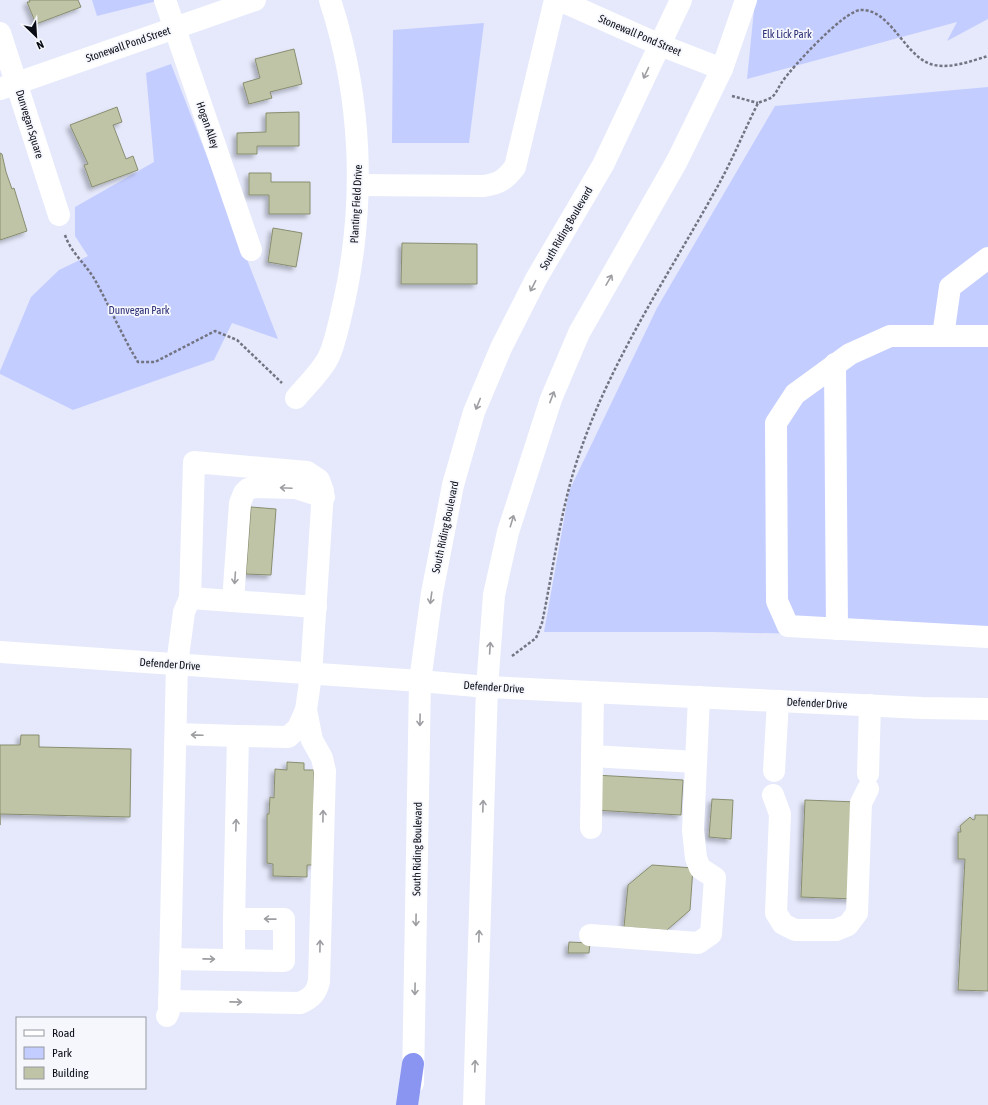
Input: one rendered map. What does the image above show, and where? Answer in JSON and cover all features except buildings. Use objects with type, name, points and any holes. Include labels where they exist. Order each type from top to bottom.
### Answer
[{"type":"highway","points":[[407,1105],[413,1064]]},
{"type":"street","name":"Hogan Alley","points":[[164,0],[251,250]]},
{"type":"street","name":"Stonewall Pond Street","points":[[9,86],[255,0]]},
{"type":"street","name":"Planting Field Drive","points":[[296,398],[328,360],[350,275],[357,223],[358,185],[356,118],[350,82],[330,0]]},
{"type":"street","points":[[358,185],[483,186],[497,184],[507,178],[515,167],[555,0]]},
{"type":"street","name":"Stonewall Pond Street","points":[[559,0],[660,45],[722,70]]},
{"type":"street","name":"South Riding Boulevard","points":[[412,1105],[420,681],[432,593],[453,485],[474,412],[501,348],[536,279],[603,164],[681,0]]},
{"type":"street","points":[[474,1105],[487,687],[494,595],[508,532],[551,399],[579,333],[677,161],[722,70],[746,0]]},
{"type":"street","name":"Dunvegan Square","points":[[0,33],[9,86],[59,215]]},
{"type":"street","points":[[943,336],[950,286],[988,258]]},
{"type":"street","points":[[988,336],[890,336],[850,354],[795,394],[776,423],[777,601],[788,626],[988,637]]},
{"type":"street","points":[[835,364],[837,628]]},
{"type":"street","points":[[284,737],[293,734],[298,728],[306,710],[311,674],[324,497],[319,480],[307,472],[194,462],[185,488],[190,598],[184,612],[177,664],[168,1008],[300,1003],[308,1000],[317,989],[320,981],[325,771],[322,758],[314,746],[306,710]]},
{"type":"street","points":[[233,601],[240,503],[244,492],[255,487],[296,488],[324,497]]},
{"type":"street","points":[[190,598],[316,607]]},
{"type":"street","name":"Defender Drive","points":[[0,652],[487,687],[778,701],[988,709]]},
{"type":"street","points":[[591,828],[593,692]]},
{"type":"street","points":[[590,935],[698,943],[711,934],[715,878],[700,868],[696,858],[693,830],[699,697]]},
{"type":"street","points":[[774,771],[778,701]]},
{"type":"street","points":[[773,795],[780,814],[776,913],[783,924],[794,930],[836,930],[848,926],[857,913],[861,803],[868,782],[870,705]]},
{"type":"street","points":[[176,734],[284,737],[314,746]]},
{"type":"street","points":[[234,960],[238,736]]},
{"type":"street","points":[[592,756],[696,762]]},
{"type":"street","points":[[170,959],[284,961],[284,919],[234,918]]},
{"type":"path","points":[[489,662],[508,659],[536,638],[542,623],[571,480],[581,448],[603,394],[664,280],[721,181],[758,103],[772,97],[799,62],[843,19],[859,10],[869,11],[881,17],[908,48],[929,64],[946,66],[966,63],[988,56]]},
{"type":"path","points":[[59,215],[69,247],[95,279],[126,344],[138,362],[155,362],[215,331],[237,340],[254,355],[296,398]]},
{"type":"green space","points":[[92,0],[157,0],[157,1],[97,16]]},
{"type":"green space","name":"Elk Lick Park","points":[[755,0],[988,0],[988,19],[947,41],[957,22],[747,79]]},
{"type":"green space","points":[[484,23],[469,143],[392,143],[393,30]]},
{"type":"green space","name":"Dunvegan Park","points":[[171,64],[278,339],[232,323],[214,360],[73,410],[0,374],[0,371],[31,297],[59,270],[88,256],[75,236],[75,207],[154,162],[146,73]]},
{"type":"green space","points":[[988,87],[988,638],[712,632],[544,632],[569,491],[657,308],[775,106]]}]
